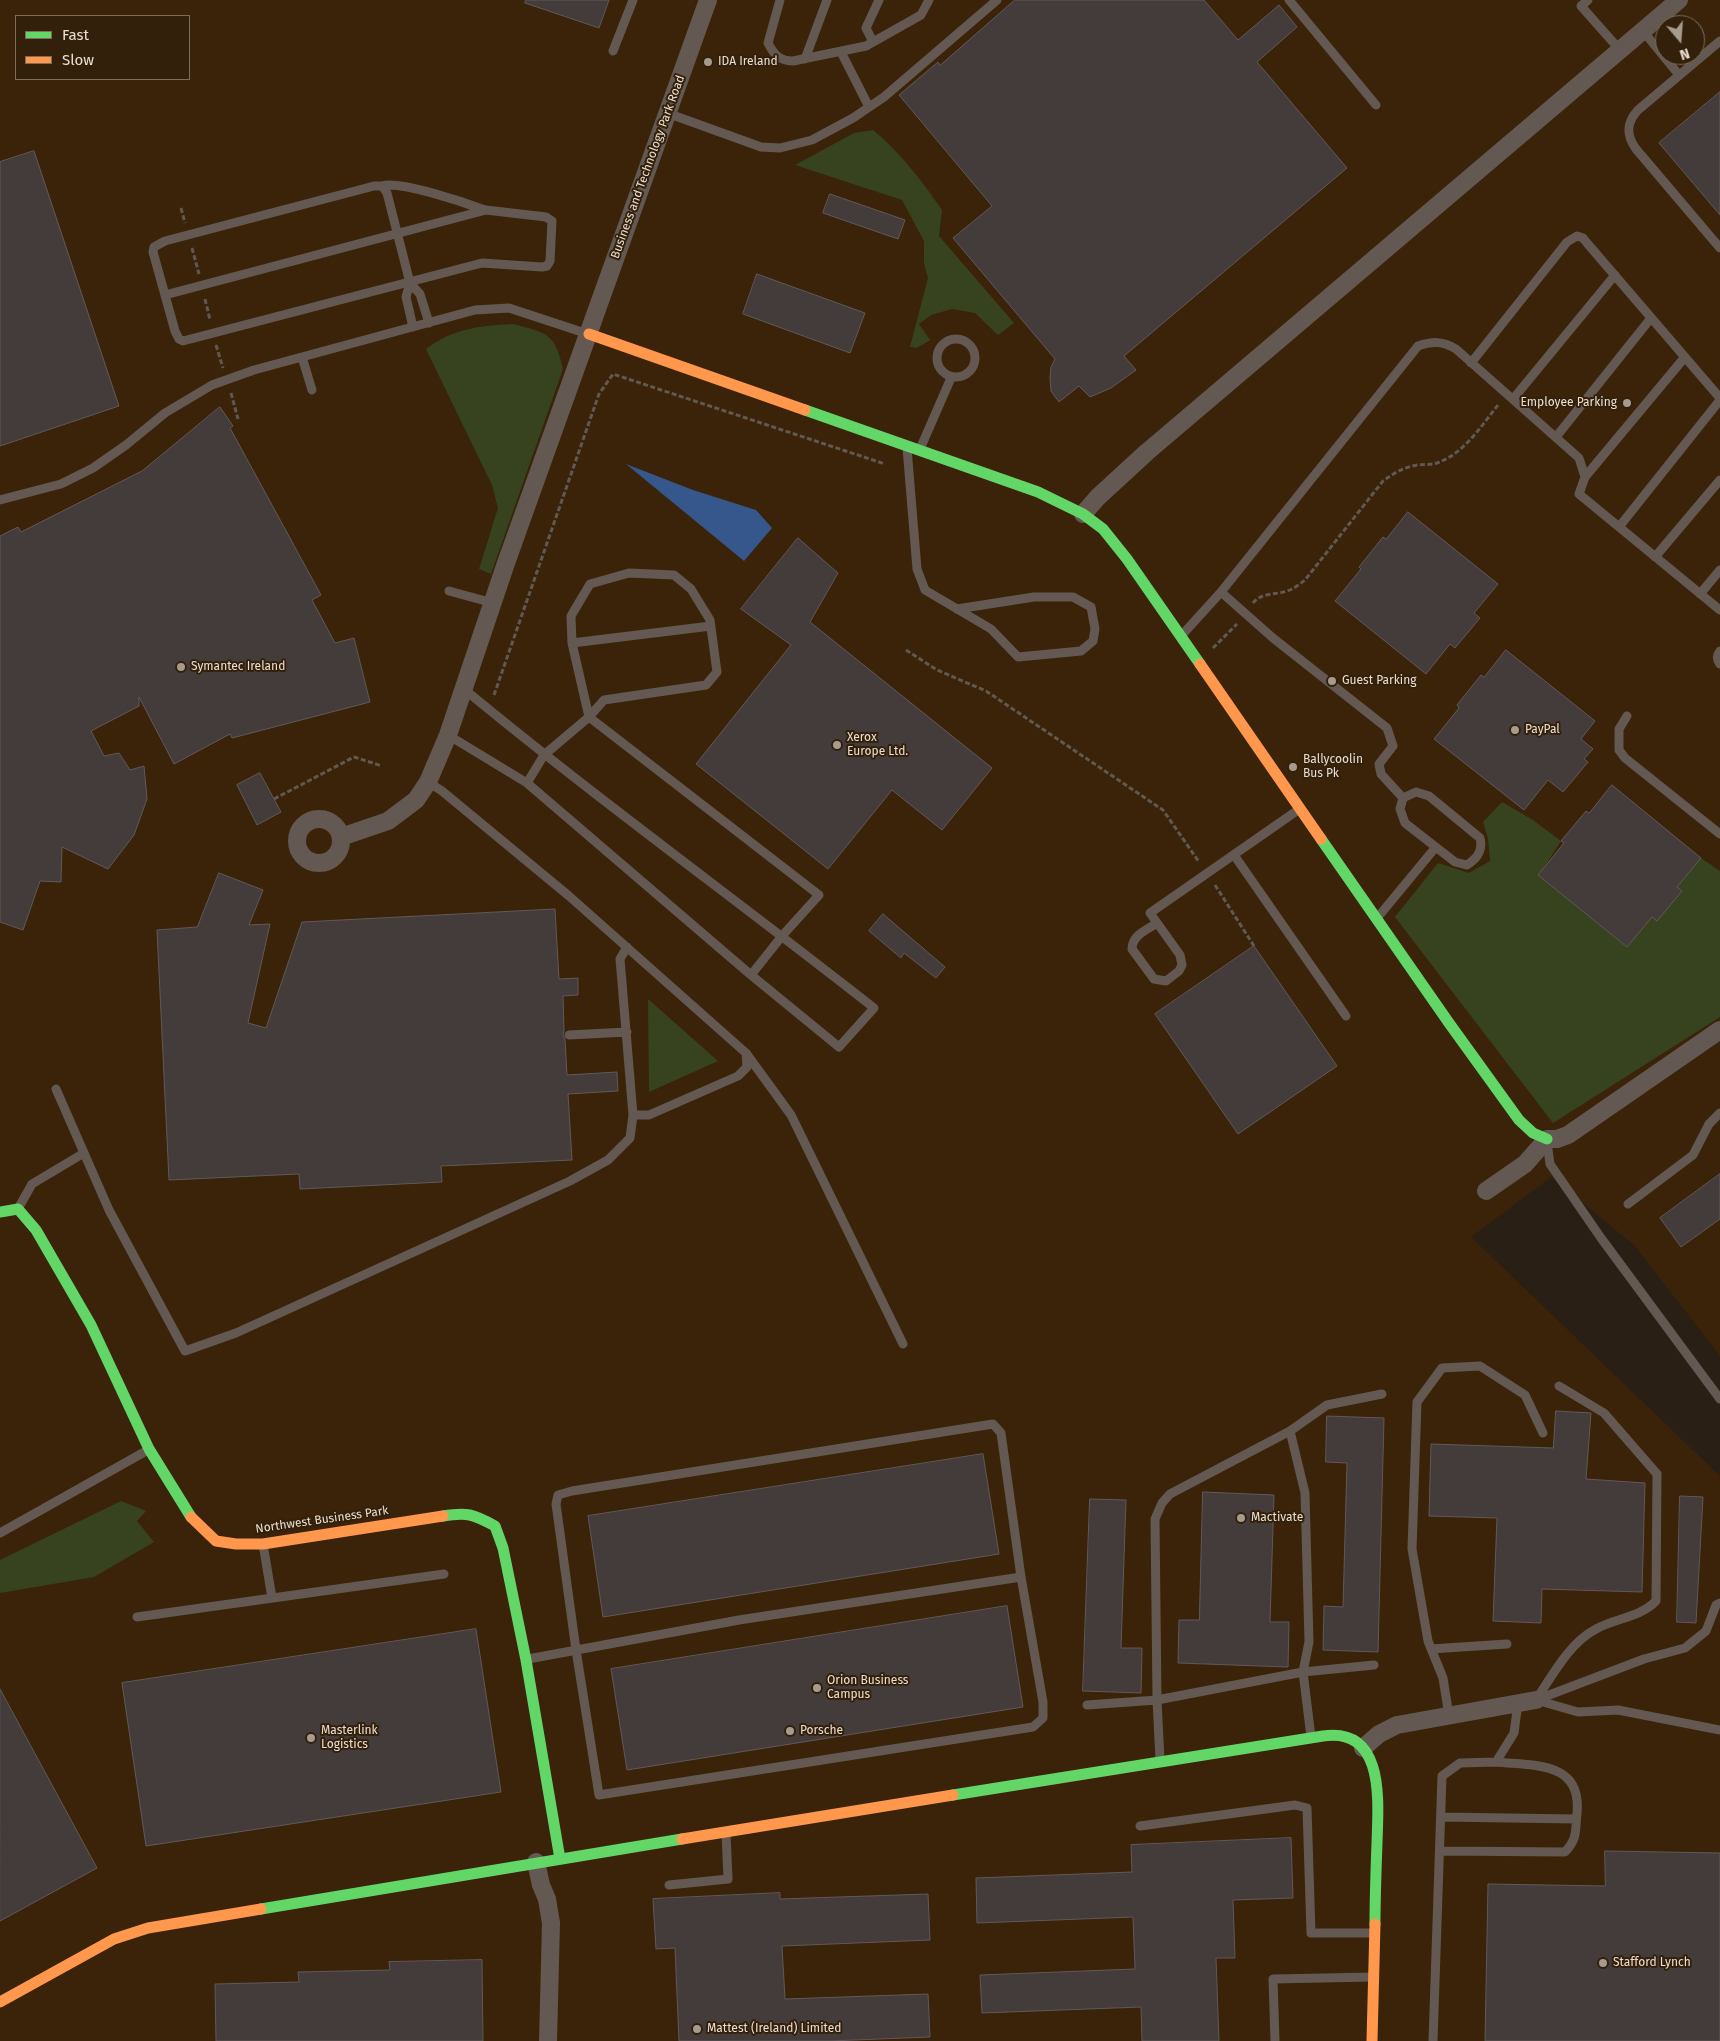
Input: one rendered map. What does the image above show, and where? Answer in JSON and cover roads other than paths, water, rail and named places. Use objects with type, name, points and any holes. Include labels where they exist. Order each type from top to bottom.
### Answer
[{"type":"street","name":"Business and Technology Park Road","points":[[341,837],[388,821],[416,800],[428,782],[448,736],[493,603],[708,0]]},
{"type":"street","points":[[1083,514],[1098,497],[1147,452],[1679,0]]},
{"type":"street","points":[[589,334],[1038,492],[1083,514],[1102,529],[1127,559],[1519,1120],[1533,1133],[1547,1139],[1557,1139],[1568,1135],[1720,1030]]},
{"type":"street","points":[[1486,1191],[1526,1164],[1547,1139]]},
{"type":"street","points":[[0,1212],[18,1209]]},
{"type":"street","name":"Northwest Business Park","points":[[18,1209],[36,1230],[91,1325],[149,1449],[190,1516],[216,1540],[236,1544],[263,1544],[463,1513],[480,1518],[495,1526],[503,1548],[526,1660],[560,1859]]},
{"type":"street","points":[[1363,1748],[1379,1734],[1397,1725],[1536,1700]]},
{"type":"street","points":[[0,2002],[114,1939],[148,1928],[536,1862],[1311,1738],[1342,1735],[1363,1748],[1370,1757],[1378,1789],[1372,2041]]},
{"type":"street","points":[[536,1862],[541,1885],[547,1899],[551,1923],[548,2041]]},
{"type":"lane","points":[[613,51],[633,0]]},
{"type":"lane","points":[[780,0],[768,43],[773,53],[782,61],[793,62],[866,46],[921,15],[929,0]]},
{"type":"lane","points":[[804,59],[827,0]]},
{"type":"lane","points":[[873,42],[866,28],[879,0]]},
{"type":"lane","points":[[668,113],[761,147],[780,148],[812,140],[884,97],[997,0]]},
{"type":"lane","points":[[1289,0],[1376,105]]},
{"type":"lane","points":[[1588,0],[1581,6],[1620,50]]},
{"type":"lane","points":[[1642,31],[1679,75]]},
{"type":"lane","points":[[1720,41],[1630,118],[1628,128],[1630,139],[1720,248]]},
{"type":"lane","points":[[841,52],[869,107]]},
{"type":"lane","points":[[396,185],[460,201],[486,210],[546,217],[552,221],[550,261],[547,266],[533,267],[487,262],[183,342],[179,339],[175,331],[153,252],[154,247],[165,241],[374,186],[382,186],[396,185]]},
{"type":"lane","points":[[382,186],[387,193],[410,283],[420,294],[429,323]]},
{"type":"lane","points":[[165,295],[397,233],[448,222],[486,210]]},
{"type":"lane","points":[[1471,363],[1566,242],[1577,236],[1583,238],[1720,399],[1619,527]]},
{"type":"lane","points":[[1509,397],[1615,275]]},
{"type":"lane","points":[[410,283],[406,297],[413,327]]},
{"type":"lane","points":[[0,500],[61,484],[93,468],[126,445],[165,413],[212,385],[302,357],[475,310],[509,308],[589,334]]},
{"type":"lane","points":[[1556,437],[1651,318]]},
{"type":"lane","points":[[960,339],[971,345],[976,356],[973,369],[964,377],[951,378],[941,372],[936,360],[938,348],[948,340],[960,339]]},
{"type":"lane","points":[[1181,636],[1221,592],[1418,346],[1431,342],[1446,343],[1456,349],[1580,458],[1586,477]]},
{"type":"lane","points":[[302,357],[312,390]]},
{"type":"lane","points":[[1685,357],[1586,477],[1579,494],[1720,610]]},
{"type":"lane","points":[[920,450],[951,378]]},
{"type":"lane","points":[[907,446],[918,569],[925,590],[957,610],[991,629],[1018,657],[1082,651],[1093,641],[1095,629],[1090,607],[1073,597],[1034,597],[957,610]]},
{"type":"lane","points":[[1656,557],[1720,480]]},
{"type":"lane","points":[[1700,594],[1720,570]]},
{"type":"lane","points":[[527,783],[544,755],[589,717],[604,700],[706,685],[716,672],[710,620],[690,589],[674,574],[629,573],[590,584],[571,616],[572,643],[589,717],[819,895],[782,936],[751,975]]},
{"type":"lane","points":[[449,591],[493,603]]},
{"type":"lane","points":[[1221,592],[1273,638],[1387,728],[1392,746],[1379,764],[1381,774],[1403,798]]},
{"type":"lane","points":[[572,643],[710,626]]},
{"type":"lane","points":[[1720,651],[1717,660],[1720,664]]},
{"type":"lane","points":[[448,736],[527,783],[751,975],[839,1047],[874,1008],[544,755],[464,689]]},
{"type":"lane","points":[[1627,716],[1619,729],[1619,750],[1625,758],[1720,834]]},
{"type":"lane","points":[[428,782],[442,791],[569,896],[746,1053],[791,1115],[903,1344]]},
{"type":"lane","points":[[1416,792],[1429,796],[1480,838],[1482,846],[1479,854],[1467,865],[1455,862],[1435,848],[1405,823],[1400,809],[1403,798],[1416,792]]},
{"type":"lane","points":[[1157,923],[1135,938],[1132,949],[1154,979],[1166,981],[1179,971],[1182,960],[1157,923],[1150,913],[1300,809]]},
{"type":"lane","points":[[1377,918],[1435,848]]},
{"type":"lane","points":[[1234,855],[1346,1016]]},
{"type":"lane","points":[[56,1089],[109,1210],[185,1351],[236,1333],[570,1181],[608,1160],[630,1138],[633,1115],[628,1032],[620,959],[627,947]]},
{"type":"lane","points":[[569,1035],[628,1032]]},
{"type":"lane","points":[[633,1115],[649,1115],[738,1076],[746,1067],[746,1053]]},
{"type":"lane","points":[[1628,1204],[1693,1155],[1709,1124],[1720,1113]]},
{"type":"lane","points":[[1547,1139],[1550,1164],[1601,1238],[1720,1399]]},
{"type":"lane","points":[[18,1209],[32,1184],[84,1153]]},
{"type":"lane","points":[[1449,1716],[1443,1678],[1428,1641],[1412,1549],[1418,1402],[1442,1368],[1480,1366],[1525,1395],[1543,1433]]},
{"type":"lane","points":[[1536,1700],[1565,1657],[1585,1636],[1597,1628],[1646,1611],[1656,1601],[1657,1474],[1604,1413],[1560,1386]]},
{"type":"lane","points":[[1160,1763],[1157,1700],[1155,1519],[1162,1503],[1170,1494],[1290,1431],[1327,1405],[1382,1394]]},
{"type":"lane","points":[[994,1424],[1001,1433],[1021,1577],[1043,1702],[1043,1718],[1033,1727],[599,1795],[576,1650],[556,1504],[558,1495],[994,1424]]},
{"type":"lane","points":[[1290,1431],[1305,1492],[1309,1642],[1303,1672],[1311,1738]]},
{"type":"lane","points":[[0,1533],[149,1449]]},
{"type":"lane","points":[[263,1544],[272,1598]]},
{"type":"lane","points":[[138,1617],[444,1574]]},
{"type":"lane","points":[[526,1660],[739,1620],[1021,1577]]},
{"type":"lane","points":[[1536,1700],[1644,1659],[1685,1648],[1706,1631],[1716,1605],[1720,1604]]},
{"type":"lane","points":[[1431,1649],[1507,1644]]},
{"type":"lane","points":[[1087,1704],[1157,1700],[1303,1672],[1374,1665]]},
{"type":"lane","points":[[1536,1700],[1578,1712],[1618,1710],[1720,1730]]},
{"type":"lane","points":[[1496,1762],[1514,1733],[1518,1703]]},
{"type":"lane","points":[[1434,2041],[1442,1776],[1460,1763],[1496,1762],[1556,1769],[1572,1781],[1578,1799],[1574,1842],[1565,1852],[1440,1851]]},
{"type":"lane","points":[[1140,1826],[1295,1805],[1307,1808],[1311,1933],[1374,1933]]},
{"type":"lane","points":[[1441,1817],[1576,1819]]},
{"type":"lane","points":[[669,1884],[728,1879],[726,1832]]},
{"type":"lane","points":[[1275,2041],[1273,1979],[1373,1977]]},
{"type":"water","points":[[626,464],[693,490],[756,510],[772,528],[744,561]]},
{"type":"place","name":"IDA Ireland","points":[[708,62]]},
{"type":"place","name":"Employee Parking","points":[[1627,403]]},
{"type":"place","name":"Symantec Ireland","points":[[181,667]]},
{"type":"place","name":"Guest Parking","points":[[1332,681]]},
{"type":"place","name":"PayPal","points":[[1515,730]]},
{"type":"place","name":"Xerox Europe Ltd.","points":[[837,745]]},
{"type":"place","name":"Ballycoolin Bus Pk","points":[[1293,767]]},
{"type":"place","name":"Mactivate","points":[[1241,1518]]},
{"type":"place","name":"Orion Business Campus","points":[[817,1688]]},
{"type":"place","name":"Porsche","points":[[790,1731]]},
{"type":"place","name":"Masterlink Logistics","points":[[311,1738]]},
{"type":"place","name":"Stafford Lynch","points":[[1603,1963]]},
{"type":"place","name":"Mattest (Ireland) Limited","points":[[697,2029]]}]
